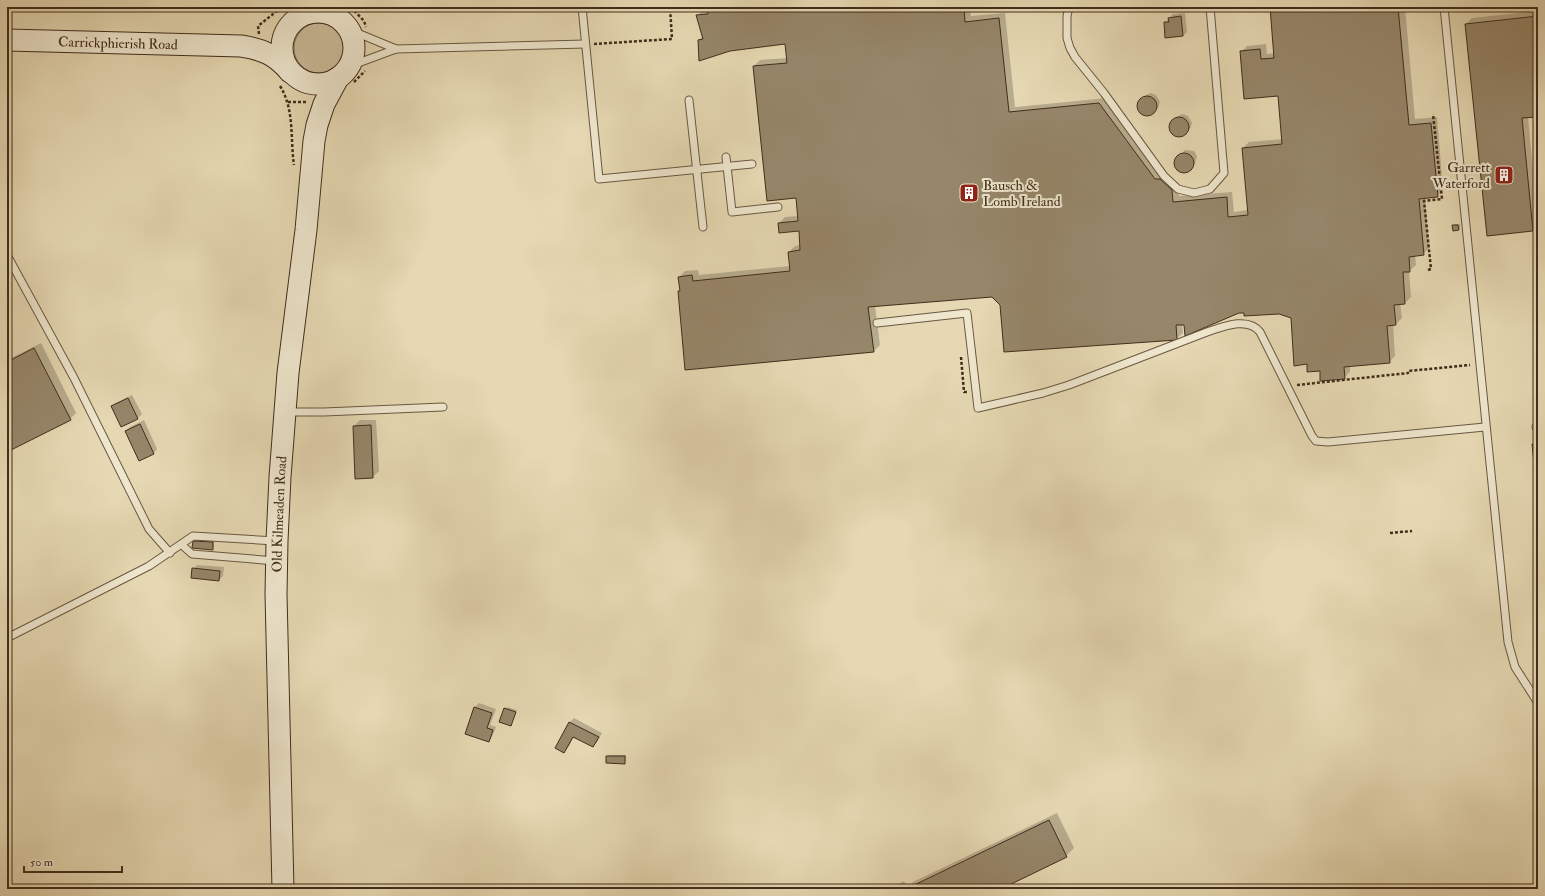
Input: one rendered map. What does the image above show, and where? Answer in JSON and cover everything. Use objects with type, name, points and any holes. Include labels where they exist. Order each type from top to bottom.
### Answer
[{"type":"street","points":[[315,11],[331,13],[341,18],[353,39],[353,57],[344,72],[332,81],[317,84],[303,81],[293,74],[285,64],[281,46],[283,37],[296,17],[315,11]]},
{"type":"street","name":"Carrickphierish Road","points":[[230,45],[257,43],[273,36],[296,17]]},
{"type":"street","name":"Carrickphierish Road","points":[[7,40],[230,45],[250,47],[268,53],[282,62],[293,74]]},
{"type":"street","name":"Old Kilmeaden Road","points":[[314,141],[317,125],[324,104],[344,72]]},
{"type":"street","name":"Old Kilmeaden Road","points":[[283,889],[276,551],[285,412],[307,223],[314,141],[314,116],[309,97],[300,81],[293,74]]},
{"type":"lane","points":[[582,7],[599,179],[752,164]]},
{"type":"lane","points":[[1069,7],[1067,38],[1070,48],[1077,60],[1104,93],[1164,176],[1178,188],[1194,193],[1210,188],[1224,173],[1210,7]]},
{"type":"lane","points":[[1444,7],[1485,427],[1508,642],[1515,667],[1538,702]]},
{"type":"lane","points":[[341,18],[396,49]]},
{"type":"lane","points":[[344,72],[396,49],[586,44]]},
{"type":"lane","points":[[689,100],[702,227]]},
{"type":"lane","points":[[726,157],[732,212],[778,207]]},
{"type":"lane","points":[[7,254],[26,292],[74,378],[149,528],[170,553]]},
{"type":"lane","points":[[877,323],[967,313],[978,408],[1054,390],[1207,332],[1239,324],[1249,324],[1258,329],[1315,440],[1320,442],[1485,427]]},
{"type":"lane","points":[[285,412],[324,412],[443,407]]},
{"type":"lane","points":[[7,638],[149,566],[182,545],[193,536],[276,551]]},
{"type":"lane","points":[[182,545],[192,554],[276,551]]},
{"type":"path","points":[[586,44],[672,39],[670,7]]},
{"type":"path","points":[[1428,270],[1431,269],[1424,201],[1442,199],[1433,114]]},
{"type":"path","points":[[1287,386],[1479,364]]},
{"type":"path","points":[[1390,533],[1412,531]]},
{"type":"shaded area","points":[[314,23],[324,23],[337,30],[344,43],[344,53],[337,66],[324,73],[314,73],[305,69],[298,62],[294,53],[294,43],[298,34],[305,27]]},
{"type":"building","name":"Bausch & Lomb Ireland","points":[[707,7],[964,7],[965,22],[999,18],[1009,112],[1099,103],[1155,179],[1160,179],[1172,190],[1173,202],[1227,197],[1228,217],[1248,215],[1242,148],[1282,144],[1278,96],[1244,99],[1240,51],[1260,49],[1261,59],[1274,58],[1270,7],[1398,7],[1409,125],[1431,123],[1438,197],[1419,199],[1424,255],[1409,257],[1410,272],[1403,272],[1405,304],[1394,305],[1396,325],[1387,326],[1390,363],[1344,367],[1345,379],[1320,381],[1320,371],[1307,372],[1307,364],[1294,366],[1291,318],[1279,314],[1244,316],[1244,313],[1239,313],[1185,336],[1184,325],[1176,325],[1177,340],[1004,352],[1000,305],[992,297],[868,307],[874,352],[685,370],[678,277],[692,275],[693,281],[790,271],[788,252],[800,250],[799,231],[779,233],[778,223],[798,221],[796,198],[767,201],[753,66],[787,63],[785,44],[730,51],[699,61],[698,40],[703,39],[696,15],[708,14]]},
{"type":"building","points":[[1181,16],[1183,36],[1165,38],[1164,22],[1169,22],[1168,18]]},
{"type":"building","name":"Garrett Waterford","points":[[1538,16],[1538,117],[1522,118],[1533,231],[1487,236],[1465,24]]},
{"type":"building","points":[[1147,96],[1154,99],[1157,106],[1154,113],[1147,116],[1140,113],[1137,106],[1140,99]]},
{"type":"building","points":[[1179,117],[1186,120],[1189,127],[1186,134],[1179,137],[1172,134],[1169,127],[1172,120]]},
{"type":"building","points":[[1184,153],[1191,156],[1194,163],[1191,170],[1184,173],[1177,170],[1174,163],[1177,156]]},
{"type":"building","points":[[1452,225],[1458,225],[1459,230],[1453,231]]},
{"type":"building","points":[[34,348],[71,420],[7,452],[7,362]]},
{"type":"building","points":[[128,398],[138,419],[121,427],[111,406]]},
{"type":"building","points":[[140,424],[154,454],[139,461],[125,431]]},
{"type":"building","points":[[371,425],[373,478],[355,479],[353,426]]},
{"type":"building","points":[[1532,444],[1538,444],[1538,500]]},
{"type":"building","points":[[193,541],[213,542],[213,550],[192,548]]},
{"type":"building","points":[[192,568],[220,571],[219,581],[191,578]]},
{"type":"building","points":[[474,707],[492,713],[487,728],[493,730],[489,742],[465,734]]},
{"type":"building","points":[[504,708],[516,712],[511,726],[499,722]]},
{"type":"building","points":[[569,722],[599,737],[593,747],[573,737],[564,753],[555,748]]},
{"type":"building","points":[[606,756],[625,756],[625,764],[606,763]]},
{"type":"building","points":[[1049,820],[1067,857],[1001,889],[906,889]]},
{"type":"place","name":"Garrett Waterford","points":[[1504,175]]},
{"type":"place","name":"Bausch & Lomb Ireland","points":[[969,193]]}]
